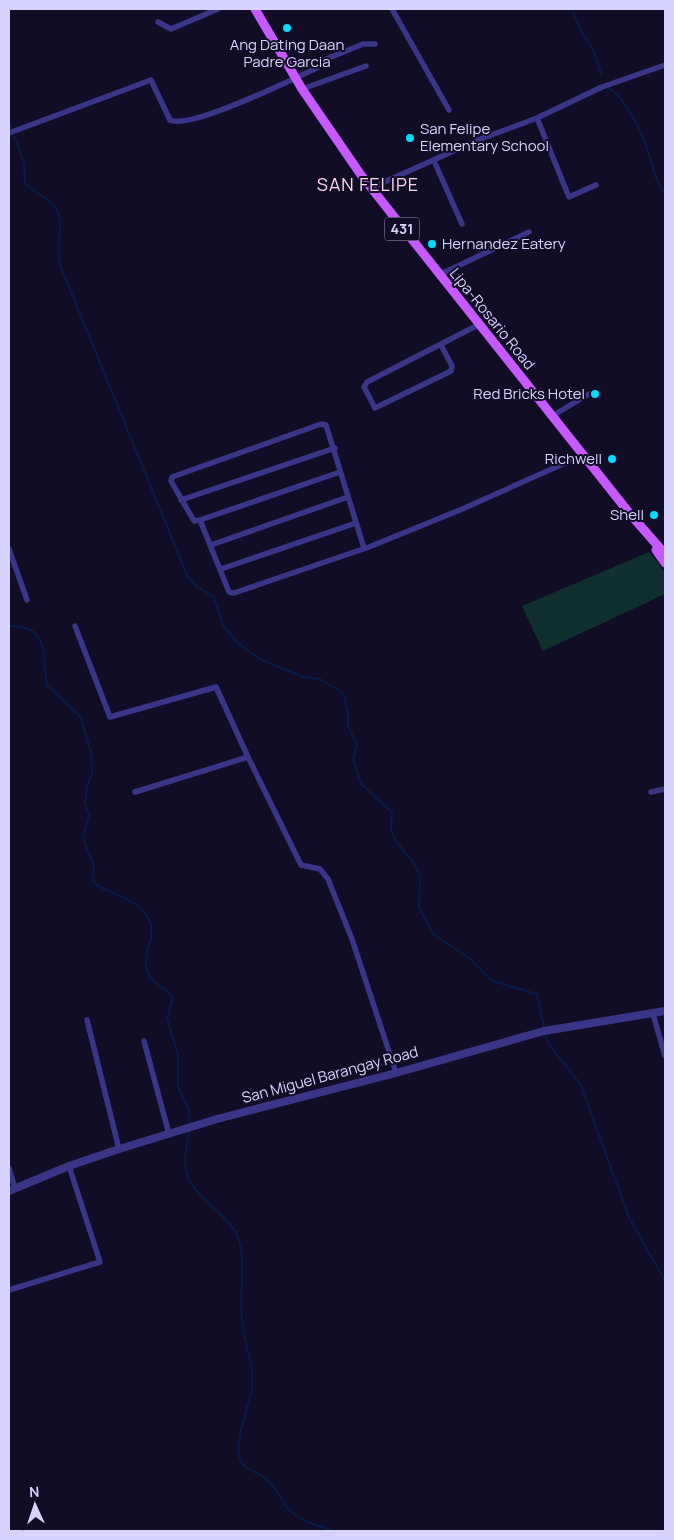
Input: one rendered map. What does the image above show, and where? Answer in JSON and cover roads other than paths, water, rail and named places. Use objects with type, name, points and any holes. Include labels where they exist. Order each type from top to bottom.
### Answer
[{"type":"main road","name":"Lipa-Rosario Road","points":[[255,9],[294,77],[371,188],[478,325],[665,554]]},
{"type":"main road","name":"Lipa-Rosario Road","points":[[652,540],[665,563]]},
{"type":"street","points":[[158,22],[171,29],[218,9]]},
{"type":"street","points":[[392,9],[449,110]]},
{"type":"street","points":[[9,134],[151,80],[170,120],[184,123],[261,94],[321,66],[324,60],[363,44],[376,44]]},
{"type":"street","points":[[371,188],[478,140],[537,118],[602,87],[665,65]]},
{"type":"street","points":[[302,89],[366,66]]},
{"type":"street","points":[[537,118],[569,197],[596,184]]},
{"type":"street","points":[[434,161],[462,224]]},
{"type":"street","points":[[439,275],[529,232]]},
{"type":"street","points":[[440,345],[452,366],[451,371],[374,408],[364,387],[367,382],[478,325]]},
{"type":"street","points":[[552,416],[589,394]]},
{"type":"street","points":[[340,472],[194,521],[171,481],[175,475],[321,424],[326,425],[335,448],[340,472],[364,548]]},
{"type":"street","points":[[181,500],[335,448]]},
{"type":"street","points":[[200,520],[230,592],[234,593],[364,548],[460,510],[583,455]]},
{"type":"street","points":[[211,545],[348,497]]},
{"type":"street","points":[[221,569],[356,523]]},
{"type":"street","points":[[9,549],[26,600]]},
{"type":"street","points":[[75,626],[110,717],[216,687],[301,865],[320,869],[328,879],[352,939],[396,1073]]},
{"type":"street","points":[[134,792],[248,757]]},
{"type":"street","points":[[651,792],[665,789]]},
{"type":"street","name":"San Miguel Barangay Road","points":[[12,1190],[69,1166],[226,1116],[396,1073],[544,1031],[665,1011]]},
{"type":"street","points":[[654,1014],[665,1056]]},
{"type":"street","points":[[87,1020],[119,1149]]},
{"type":"street","points":[[144,1041],[169,1134]]},
{"type":"street","points":[[9,1290],[100,1262],[69,1166]]},
{"type":"street","points":[[9,1168],[12,1190]]},
{"type":"waterway","points":[[572,9],[580,29],[593,49],[602,76]]},
{"type":"waterway","points":[[609,88],[623,101],[634,118],[646,145],[657,179],[665,193]]},
{"type":"waterway","points":[[9,122],[24,163],[25,183],[51,203],[58,212],[60,219],[58,250],[60,265],[187,575],[196,586],[214,597],[224,627],[238,643],[261,660],[304,677],[320,679],[343,693],[348,713],[348,726],[357,744],[353,760],[361,784],[392,812],[391,831],[398,844],[414,863],[420,876],[419,908],[433,934],[469,958],[492,981],[537,994],[544,1027]]},
{"type":"waterway","points":[[9,625],[29,629],[40,640],[44,654],[47,685],[80,716],[91,752],[92,773],[87,785],[85,803],[89,815],[83,838],[94,867],[93,880],[96,885],[124,898],[141,909],[147,916],[151,926],[146,967],[152,980],[173,998],[167,1018],[178,1055],[178,1086],[189,1111],[190,1123]]},
{"type":"waterway","points":[[545,1035],[552,1049],[581,1086],[629,1217],[665,1281]]},
{"type":"waterway","points":[[189,1132],[185,1161],[189,1180],[232,1227],[238,1236],[241,1250],[242,1320],[252,1379],[251,1395],[240,1435],[239,1454],[241,1461],[250,1470],[268,1480],[285,1505],[295,1515],[308,1522],[335,1531]]},
{"type":"place","name":"Ang Dating Daan Padre Garcia","points":[[287,28]]},
{"type":"place","name":"San Felipe Elementary School","points":[[410,138]]},
{"type":"place","name":"Hernandez Eatery","points":[[432,244]]},
{"type":"place","name":"Red Bricks Hotel","points":[[595,394]]},
{"type":"place","name":"Richwell","points":[[612,459]]},
{"type":"place","name":"Shell","points":[[654,515]]},
{"type":"district","name":"SAN FELIPE","points":[[368,185]]}]
